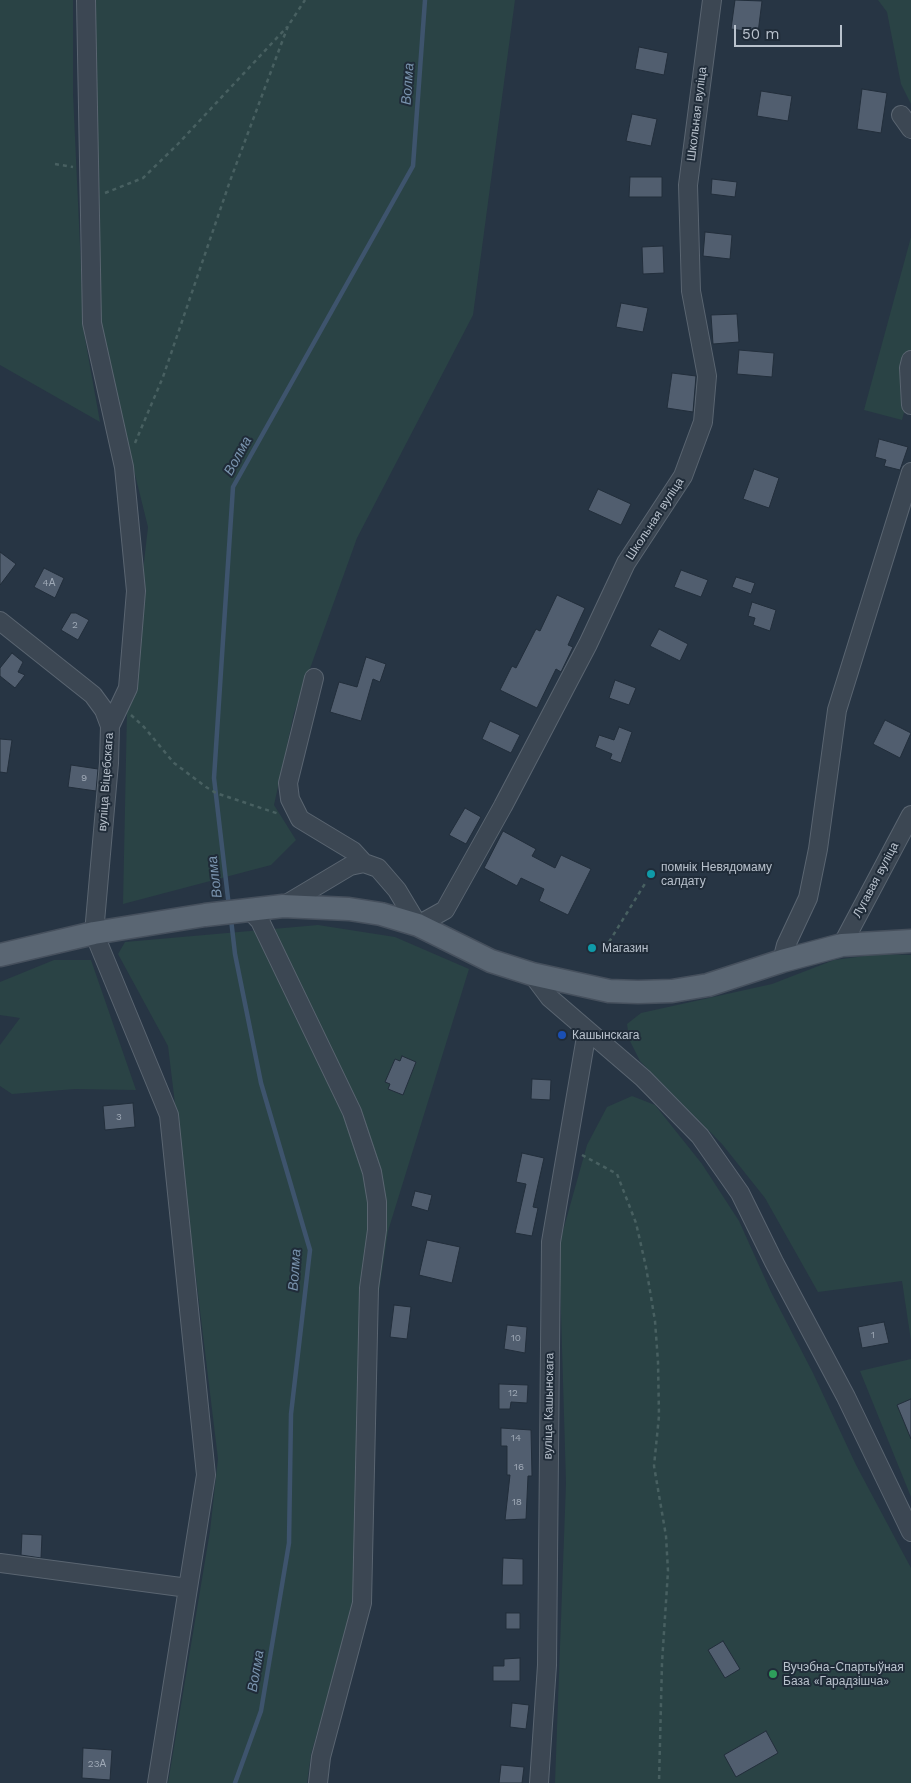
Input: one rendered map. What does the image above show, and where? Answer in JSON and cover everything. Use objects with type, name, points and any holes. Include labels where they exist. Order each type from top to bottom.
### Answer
[{"type":"main road","points":[[0,955],[94,933],[205,914],[283,906],[349,909],[381,914],[418,925],[491,961],[532,974],[610,991],[672,992],[708,985],[782,961],[842,945],[911,941]]},
{"type":"street","points":[[86,0],[92,323],[124,467],[136,591],[128,688],[110,726]]},
{"type":"street","name":"Школьная вуліца","points":[[444,910],[503,806],[588,644],[626,563],[683,476],[703,422],[707,376],[690,291],[688,185],[712,0]]},
{"type":"street","points":[[911,360],[909,368],[911,405]]},
{"type":"street","points":[[782,961],[786,945],[808,898],[818,849],[837,710],[911,472]]},
{"type":"street","name":"вуліца Віцебскага","points":[[0,620],[93,695],[104,710],[110,726],[109,763],[94,933]]},
{"type":"street","points":[[314,678],[288,784],[290,799],[300,819],[353,851],[364,863],[378,868],[391,882],[418,925],[444,910],[452,942]]},
{"type":"street","name":"Лугавая вуліца","points":[[842,945],[911,815]]},
{"type":"street","points":[[283,906],[350,866],[364,863]]},
{"type":"street","points":[[249,909],[260,921],[352,1112],[372,1172],[377,1202],[377,1230],[369,1288],[362,1603],[322,1757],[318,1783]]},
{"type":"street","points":[[94,933],[169,1115],[206,1475],[157,1783]]},
{"type":"street","points":[[532,974],[550,998],[642,1078],[700,1136],[740,1193],[774,1262],[846,1397],[911,1532]]},
{"type":"street","name":"вуліца Кашынскага","points":[[539,1783],[547,1664],[551,1242],[587,1031]]},
{"type":"street","points":[[0,1563],[188,1588]]},
{"type":"path","points":[[90,199],[143,178],[177,145],[288,26],[305,0]]},
{"type":"path","points":[[124,467],[163,377],[230,181],[288,26]]},
{"type":"path","points":[[121,706],[144,727],[174,763],[216,793],[300,819]]},
{"type":"path","points":[[609,942],[646,882]]},
{"type":"path","points":[[567,1148],[617,1174],[636,1223],[646,1266],[653,1312],[658,1362],[659,1416],[654,1466],[666,1536],[668,1571],[662,1663],[659,1783]]},
{"type":"green space","points":[[0,0],[73,0],[73,94],[84,333],[100,422],[0,365]]},
{"type":"green space","points":[[95,0],[515,0],[473,315],[357,538],[294,713],[274,805],[296,840],[271,865],[123,904],[127,710],[148,527],[96,317]]},
{"type":"green space","points":[[878,0],[911,0],[911,104],[901,84],[887,12]]},
{"type":"green space","points":[[911,237],[911,387],[902,420],[864,410]]},
{"type":"green space","points":[[318,925],[395,937],[469,969],[388,1231],[368,1366],[354,1604],[311,1754],[307,1783],[168,1783],[210,1531],[218,1459],[168,1046],[118,954],[125,942]]},
{"type":"green space","points":[[880,954],[911,955],[911,1341],[902,1281],[818,1292],[765,1198],[722,1144],[640,1061],[629,1039],[627,1024],[641,1013],[772,984],[834,960]]},
{"type":"green space","points":[[54,960],[91,960],[136,1090],[75,1089],[12,1094],[0,1086],[0,1045],[20,1018],[0,1015],[0,982]]},
{"type":"green space","points":[[632,1096],[655,1105],[702,1164],[739,1221],[771,1292],[813,1373],[856,1465],[911,1568],[911,1783],[555,1783],[566,1483],[559,1245],[587,1145],[607,1107]]},
{"type":"green space","points":[[911,1359],[911,1497],[860,1371]]},
{"type":"building","points":[[735,0],[762,1],[758,33],[731,29]]},
{"type":"building","points":[[639,47],[668,53],[664,75],[635,69]]},
{"type":"building","points":[[862,89],[887,93],[881,133],[857,129]]},
{"type":"building","points":[[761,91],[792,96],[788,121],[757,116]]},
{"type":"building","points":[[632,114],[657,119],[651,146],[626,141]]},
{"type":"building","points":[[630,177],[662,177],[662,197],[629,197]]},
{"type":"building","points":[[712,179],[737,182],[735,197],[711,194]]},
{"type":"building","points":[[705,232],[732,235],[730,259],[703,256]]},
{"type":"building","points":[[663,246],[664,273],[643,274],[642,247]]},
{"type":"building","points":[[621,303],[648,308],[643,332],[616,327]]},
{"type":"building","points":[[737,314],[739,342],[713,344],[711,315]]},
{"type":"building","points":[[739,350],[774,353],[772,377],[737,374]]},
{"type":"building","points":[[672,373],[696,376],[693,412],[667,408]]},
{"type":"building","points":[[879,439],[908,447],[900,470],[884,466],[886,460],[875,457]]},
{"type":"building","points":[[754,469],[779,478],[769,508],[743,499]]},
{"type":"building","points":[[598,489],[631,504],[621,525],[588,510]]},
{"type":"building","points":[[0,552],[16,564],[0,585]]},
{"type":"building","points":[[44,568],[64,578],[55,598],[34,587]]},
{"type":"building","points":[[681,570],[708,580],[701,597],[674,587]]},
{"type":"building","points":[[736,577],[755,583],[751,594],[732,587]]},
{"type":"building","points":[[557,595],[585,608],[568,645],[573,647],[561,672],[556,669],[537,708],[500,690],[512,666],[516,668],[536,629],[540,631]]},
{"type":"building","points":[[752,602],[776,610],[770,631],[753,625],[755,618],[748,616]]},
{"type":"building","points":[[71,613],[76,613],[89,620],[78,640],[61,630]]},
{"type":"building","points":[[659,629],[688,644],[680,661],[650,646]]},
{"type":"building","points":[[12,653],[23,662],[18,672],[25,675],[15,688],[0,676],[0,668]]},
{"type":"building","points":[[366,657],[386,664],[380,682],[373,679],[361,721],[330,712],[339,682],[357,687]]},
{"type":"building","points":[[615,680],[636,688],[629,705],[609,698]]},
{"type":"building","points":[[885,720],[911,733],[900,758],[873,744]]},
{"type":"building","points":[[490,721],[520,735],[511,753],[482,739]]},
{"type":"building","points":[[619,727],[632,732],[621,763],[610,759],[612,754],[595,747],[599,735],[614,740]]},
{"type":"building","points":[[0,739],[12,740],[7,773],[0,772]]},
{"type":"building","points":[[71,765],[98,769],[96,791],[68,787]]},
{"type":"building","points":[[465,808],[481,817],[466,844],[449,835]]},
{"type":"building","points":[[503,831],[536,849],[532,856],[555,868],[561,855],[591,869],[568,915],[539,901],[544,889],[521,878],[517,886],[484,868]]},
{"type":"building","points":[[402,1056],[416,1062],[403,1095],[388,1089],[390,1084],[385,1082],[395,1059],[400,1061]]},
{"type":"building","points":[[532,1079],[551,1080],[550,1100],[531,1099]]},
{"type":"building","points":[[133,1103],[135,1127],[105,1130],[103,1106]]},
{"type":"building","points":[[522,1153],[544,1158],[533,1207],[538,1208],[532,1236],[515,1233],[526,1184],[516,1182]]},
{"type":"building","points":[[415,1191],[432,1195],[428,1211],[411,1206]]},
{"type":"building","points":[[427,1240],[460,1247],[452,1283],[419,1275]]},
{"type":"building","points":[[394,1305],[411,1307],[407,1339],[390,1337]]},
{"type":"building","points":[[884,1322],[889,1343],[862,1348],[858,1327]]},
{"type":"building","points":[[507,1325],[527,1327],[525,1353],[504,1349]]},
{"type":"building","points":[[499,1384],[528,1385],[527,1403],[511,1402],[510,1409],[499,1409]]},
{"type":"building","points":[[911,1399],[911,1439],[897,1405]]},
{"type":"building","points":[[501,1428],[531,1430],[532,1476],[528,1476],[526,1519],[505,1520],[510,1475],[507,1475],[507,1446],[501,1446]]},
{"type":"building","points":[[22,1534],[42,1535],[41,1558],[21,1555]]},
{"type":"building","points":[[503,1558],[523,1559],[523,1585],[502,1585]]},
{"type":"building","points":[[506,1613],[520,1613],[520,1629],[506,1629]]},
{"type":"building","points":[[723,1641],[740,1669],[725,1678],[708,1650]]},
{"type":"building","points":[[520,1658],[520,1681],[493,1681],[493,1666],[504,1666],[504,1659]]},
{"type":"building","points":[[512,1703],[529,1705],[526,1729],[510,1727]]},
{"type":"building","points":[[766,1731],[778,1753],[736,1777],[724,1755]]},
{"type":"building","points":[[83,1748],[112,1750],[110,1780],[82,1778]]},
{"type":"building","points":[[501,1765],[524,1767],[522,1783],[499,1783]]},
{"type":"waterway","name":"Волма","points":[[229,907],[214,778],[233,487],[413,166],[425,0]]},
{"type":"waterway","name":"Волма","points":[[231,919],[235,954],[261,1083],[310,1250],[291,1414],[289,1543],[261,1711],[235,1783]]},
{"type":"place","name":"помнік Невядомаму салдату","points":[[651,874]]},
{"type":"place","name":"Магазин","points":[[592,948]]},
{"type":"place","name":"Кашынскага","points":[[562,1035]]},
{"type":"place","name":"Вучэбна-Спартыўная База «Гарадзішча»","points":[[773,1674]]}]
